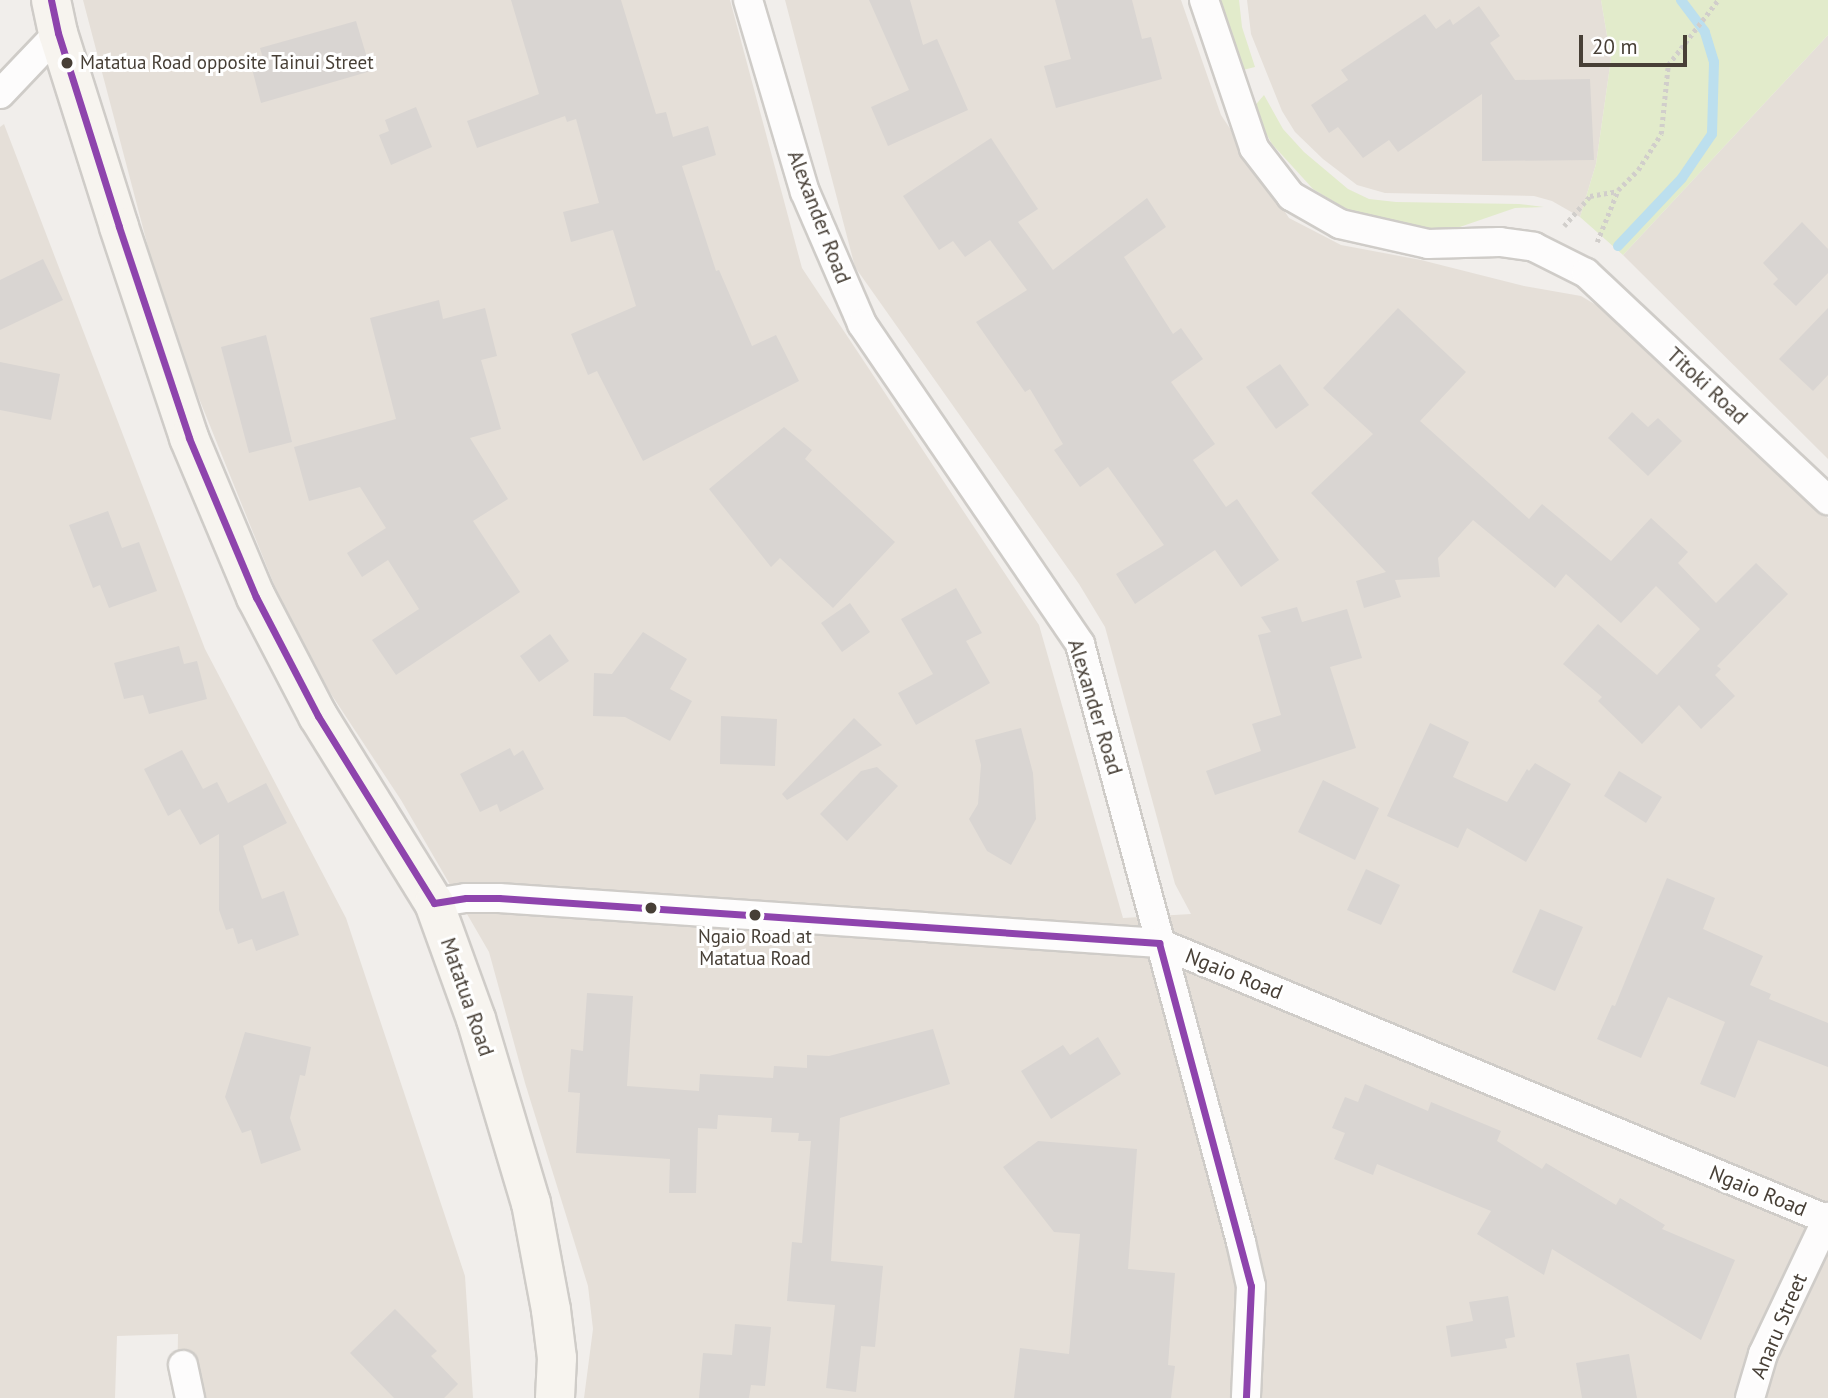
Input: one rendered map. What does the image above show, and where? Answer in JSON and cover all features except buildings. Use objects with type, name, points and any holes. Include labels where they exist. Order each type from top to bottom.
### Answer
[{"type":"main road","name":"Matatua Road","points":[[55,17],[189,438],[256,597],[318,716],[434,903],[476,1019],[531,1203],[557,1358],[555,1398]]},
{"type":"street","name":"Alexander Road","points":[[748,0],[805,192],[862,324],[1080,644],[1251,1286],[1246,1398]]},
{"type":"street","name":"Titoki Road","points":[[1204,0],[1254,148],[1291,196],[1340,224],[1428,244],[1500,242],[1534,247],[1586,273],[1828,500]]},
{"type":"street","points":[[0,94],[55,17]]},
{"type":"street","name":"Ngaio Road","points":[[434,903],[466,898],[499,898],[1159,943],[1827,1218]]},
{"type":"street","name":"Anaru Street","points":[[1749,1398],[1763,1354],[1827,1218]]},
{"type":"street","points":[[183,1365],[190,1398]]},
{"type":"path","points":[[1586,273],[1618,190],[1638,170],[1661,134],[1665,77],[1683,45],[1718,0]]},
{"type":"path","points":[[1544,252],[1583,201],[1590,196],[1618,190]]},
{"type":"shaded area","points":[[83,0],[730,0],[802,268],[1039,625],[1123,918],[1191,914],[1175,884],[1105,627],[1079,584],[855,267],[785,0],[1181,0],[1221,115],[1289,218],[1341,245],[1581,296],[1623,321],[1828,518],[1828,1398],[584,1398],[593,1329],[588,1286],[525,1083],[489,952],[401,800],[298,644],[167,319]]},
{"type":"shaded area","points":[[1247,0],[1601,0],[1611,59],[1596,164],[1580,217],[1552,201],[1534,196],[1385,193],[1357,185],[1323,159],[1295,132],[1282,111],[1251,34]]},
{"type":"shaded area","points":[[1828,35],[1828,459],[1623,255]]},
{"type":"shaded area","points":[[4,124],[205,649],[346,918],[465,1276],[473,1398],[177,1398],[178,1334],[117,1336],[115,1398],[0,1398],[0,127]]},
{"type":"green space","points":[[1219,0],[1239,0],[1242,27],[1255,67],[1239,71]]},
{"type":"green space","points":[[1601,0],[1828,0],[1828,35],[1623,255],[1580,217],[1596,164],[1611,59]]},
{"type":"green space","points":[[1264,95],[1283,129],[1304,152],[1348,189],[1369,199],[1544,207],[1515,208],[1454,229],[1420,228],[1356,215],[1313,189],[1272,144],[1252,109]]},
{"type":"waterway","points":[[1618,246],[1682,178],[1712,134],[1714,62],[1705,32],[1681,0]]},
{"type":"transit line","points":[[51,0],[58,33],[119,227],[189,438],[256,597],[318,716],[434,903],[466,898],[499,898],[1159,943],[1251,1286],[1246,1398]]},
{"type":"place","name":"Matatua Road opposite Tainui Street","points":[[67,63]]},
{"type":"place","name":"Ngaio Road at Matatua Road","points":[[755,915]]}]
